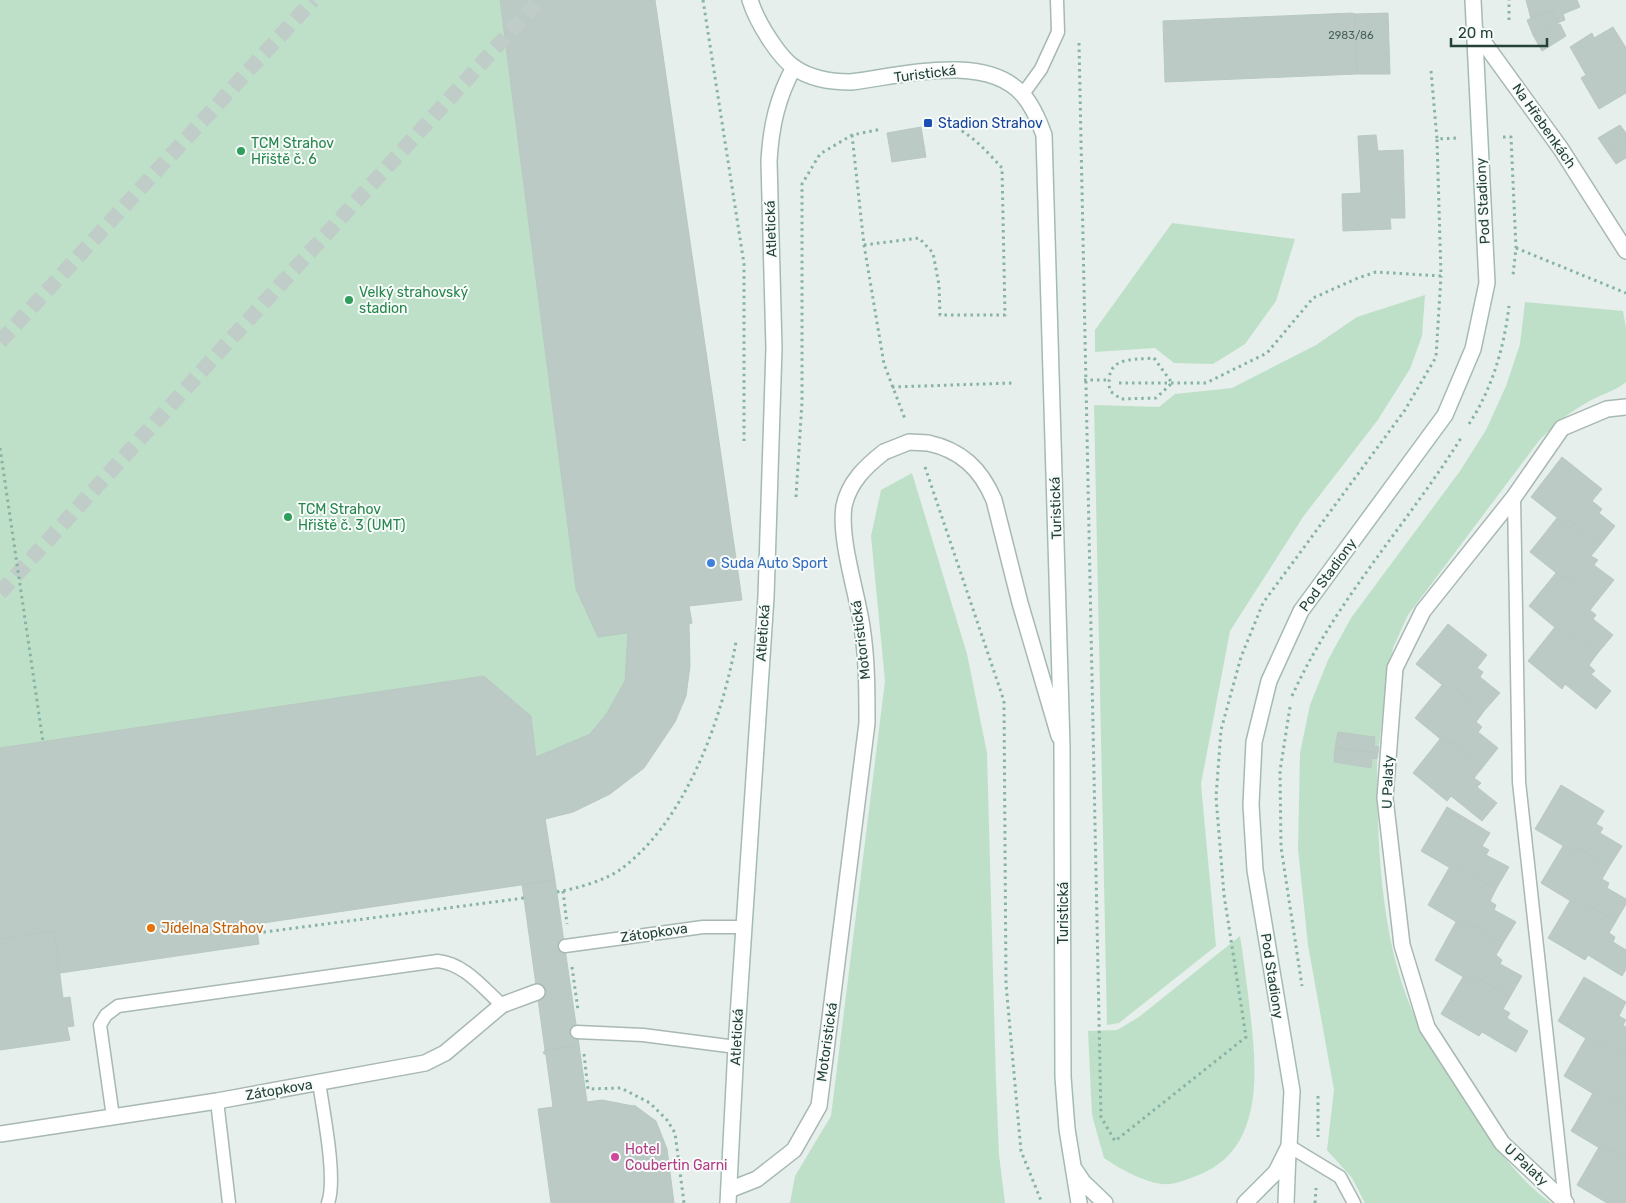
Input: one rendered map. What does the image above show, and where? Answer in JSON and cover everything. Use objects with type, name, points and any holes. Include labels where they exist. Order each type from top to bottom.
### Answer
[{"type":"street","points":[[1473,0],[1474,29]]},
{"type":"street","points":[[751,1],[766,35],[794,68]]},
{"type":"street","name":"Pod Stadiony","points":[[1286,1203],[1292,1090],[1255,870],[1251,805],[1254,742],[1268,681],[1301,610],[1445,415],[1473,349],[1487,283],[1474,29]]},
{"type":"street","name":"Na Hřebenkách","points":[[1474,29],[1562,149],[1626,251]]},
{"type":"street","name":"Turistická","points":[[794,68],[820,79],[852,82],[954,69],[969,69],[998,77],[1023,94],[1038,118],[1044,135],[1062,746],[1063,1077],[1072,1167]]},
{"type":"street","name":"Atletická","points":[[729,1196],[736,1047],[766,597],[774,348],[769,161],[771,131],[776,104],[794,68]]},
{"type":"street","name":"U Palaty","points":[[1566,1203],[1502,1143],[1427,1028],[1402,945],[1385,798],[1395,668],[1423,611],[1514,497],[1562,428],[1608,409],[1626,407]]},
{"type":"street","name":"Motoristická","points":[[729,1196],[756,1179],[794,1150],[819,1106],[867,723],[867,679],[862,628],[843,524],[845,504],[852,486],[860,473],[884,452],[909,442],[942,446],[966,459],[978,470],[987,484],[994,500],[1020,603],[1062,746]]},
{"type":"street","name":"Zátopkova","points":[[0,1134],[217,1101],[425,1063],[445,1053],[502,1005],[537,992]]},
{"type":"street","name":"Pod Stadiony","points":[[1245,1203],[1276,1172],[1289,1146]]},
{"type":"street","points":[[1072,1167],[1079,1203]]},
{"type":"street","points":[[1072,1167],[1083,1182],[1105,1203]]},
{"type":"lane","points":[[1023,94],[1045,62],[1058,32],[1057,0]]},
{"type":"lane","points":[[1514,497],[1519,782],[1566,1203]]},
{"type":"lane","name":"Zátopkova","points":[[564,946],[703,927],[744,927]]},
{"type":"lane","points":[[113,1117],[100,1025],[106,1015],[118,1006],[438,961],[451,962],[462,968],[502,1005]]},
{"type":"lane","points":[[577,1032],[643,1035],[736,1047]]},
{"type":"lane","points":[[319,1082],[329,1165],[330,1197],[328,1203]]},
{"type":"lane","points":[[217,1101],[229,1203]]},
{"type":"lane","points":[[1289,1146],[1340,1177],[1354,1203]]},
{"type":"path","points":[[703,0],[744,264],[744,451]]},
{"type":"path","points":[[1509,20],[1510,0]]},
{"type":"path","points":[[1079,40],[1084,380],[1101,1117],[1115,1141],[1246,1037],[1224,895],[1216,797],[1221,730],[1241,657],[1263,603],[1405,410],[1436,357],[1441,276],[1436,140],[1431,71]]},
{"type":"path","points":[[864,245],[919,238],[933,253],[939,285],[940,315],[1005,315],[1002,168],[976,139],[938,121],[930,121]]},
{"type":"path","points":[[852,135],[864,245],[884,364],[906,422]]},
{"type":"path","points":[[1436,140],[1480,137]]},
{"type":"path","points":[[1516,248],[1626,293]]},
{"type":"path","points":[[1119,384],[1206,383],[1267,353],[1313,298],[1376,272],[1441,276]]},
{"type":"path","points":[[1154,358],[1172,383],[1156,398],[1131,400],[1115,396],[1110,391],[1108,380],[1109,372],[1120,362],[1154,358]]},
{"type":"path","points":[[1084,380],[1108,380]]},
{"type":"path","points":[[892,387],[1013,383]]},
{"type":"path","points":[[0,448],[43,742]]},
{"type":"path","points":[[924,466],[1004,702],[1006,984],[1021,1151],[1042,1203]]},
{"type":"path","points":[[557,892],[574,889],[620,870],[661,831],[688,788],[712,727],[733,660],[738,634]]},
{"type":"path","points":[[257,933],[524,898]]},
{"type":"green space","name":"Velký strahovský stadion","points":[[0,0],[655,0],[742,600],[689,606],[692,623],[689,624],[690,666],[686,696],[610,794],[573,812],[545,819],[555,880],[256,924],[259,944],[60,973],[53,931],[0,939]]},
{"type":"green space","points":[[1172,223],[1295,239],[1276,301],[1245,344],[1213,364],[1174,363],[1155,348],[1095,352],[1095,330]]},
{"type":"green space","points":[[1425,295],[1422,336],[1410,369],[1377,421],[1303,517],[1230,631],[1201,784],[1216,946],[1119,1023],[1107,1025],[1094,405],[1159,407],[1175,394],[1232,388],[1316,345],[1357,317]]},
{"type":"green space","points":[[1525,302],[1623,311],[1626,328],[1626,382],[1574,410],[1538,442],[1408,615],[1393,648],[1386,684],[1379,747],[1374,746],[1375,737],[1338,732],[1334,762],[1371,768],[1372,758],[1377,759],[1382,886],[1393,951],[1401,981],[1412,1010],[1440,1062],[1489,1137],[1517,1172],[1551,1203],[1365,1203],[1352,1178],[1327,1150],[1334,1090],[1308,945],[1298,849],[1300,753],[1310,705],[1328,660],[1351,618],[1460,471],[1486,430],[1506,386],[1520,344]]},
{"type":"green space","points":[[912,473],[967,654],[987,753],[996,1082],[999,1155],[1005,1203],[790,1203],[795,1176],[831,1116],[885,681],[871,536],[881,490]]},
{"type":"green space","points":[[1240,936],[1253,1034],[1254,1058],[1252,1106],[1245,1128],[1235,1148],[1218,1164],[1196,1176],[1170,1184],[1145,1180],[1104,1158],[1092,1115],[1088,1031],[1117,1030],[1139,1017]]},
{"type":"building","points":[[500,0],[655,0],[742,600],[689,606],[692,623],[689,624],[690,666],[686,696],[675,722],[644,768],[610,794],[573,812],[545,819],[555,880],[256,924],[259,944],[60,973],[54,931],[0,939],[0,748],[484,676],[531,716],[536,757],[590,734],[607,713],[625,681],[628,633],[598,637],[576,589]]},
{"type":"building","points":[[1526,0],[1577,0],[1580,7],[1563,14],[1565,20],[1557,23],[1551,10],[1531,19]]},
{"type":"building","points":[[1551,10],[1558,24],[1533,35],[1527,20]]},
{"type":"building","points":[[1388,13],[1390,74],[1357,74],[1355,14]]},
{"type":"building","points":[[1355,14],[1357,74],[1165,82],[1163,21]]},
{"type":"building","points":[[1560,24],[1566,36],[1542,51],[1533,35]]},
{"type":"building","points":[[1613,27],[1626,48],[1626,93],[1599,109],[1581,78],[1586,75],[1570,47],[1592,33],[1594,38]]},
{"type":"building","points":[[1620,125],[1626,133],[1626,140],[1607,151],[1598,138]]},
{"type":"building","points":[[921,127],[926,157],[892,162],[887,133]]},
{"type":"building","points":[[1376,135],[1378,151],[1403,150],[1405,218],[1390,218],[1391,229],[1343,231],[1342,194],[1361,193],[1358,136]]},
{"type":"building","points":[[1626,140],[1626,158],[1616,164],[1607,151]]},
{"type":"building","points":[[1562,457],[1602,489],[1592,501],[1602,509],[1599,513],[1615,526],[1600,545],[1569,520],[1565,524],[1531,497]]},
{"type":"building","points":[[1557,518],[1565,524],[1569,520],[1600,545],[1591,556],[1598,560],[1594,565],[1614,580],[1598,600],[1568,574],[1564,579],[1530,552]]},
{"type":"building","points":[[1556,573],[1564,579],[1568,574],[1598,600],[1590,610],[1596,615],[1593,619],[1613,635],[1597,654],[1567,629],[1563,634],[1529,606]]},
{"type":"building","points":[[1448,624],[1487,655],[1477,668],[1483,672],[1480,677],[1500,693],[1484,711],[1453,686],[1450,691],[1416,664]]},
{"type":"building","points":[[1555,627],[1563,634],[1567,629],[1597,654],[1589,665],[1595,671],[1591,674],[1611,691],[1596,709],[1565,684],[1562,689],[1528,661]]},
{"type":"building","points":[[1442,685],[1450,691],[1453,686],[1484,711],[1476,722],[1482,727],[1478,732],[1498,748],[1483,767],[1452,741],[1449,746],[1415,718]]},
{"type":"building","points":[[1338,732],[1375,737],[1374,746],[1379,747],[1378,753],[1335,748]]},
{"type":"building","points":[[1440,739],[1449,746],[1452,741],[1483,767],[1474,778],[1481,783],[1477,787],[1497,803],[1482,821],[1451,796],[1447,801],[1413,773]]},
{"type":"building","points":[[1335,748],[1378,753],[1377,759],[1372,758],[1371,768],[1334,762]]},
{"type":"building","points":[[1561,785],[1604,811],[1596,824],[1603,828],[1600,833],[1622,846],[1609,867],[1575,846],[1572,851],[1535,829]]},
{"type":"building","points":[[1447,807],[1490,833],[1482,846],[1489,850],[1486,855],[1509,867],[1496,889],[1461,868],[1459,873],[1421,851]]},
{"type":"building","points":[[1563,846],[1572,851],[1575,846],[1609,867],[1602,879],[1609,883],[1607,888],[1626,899],[1626,904],[1616,921],[1582,901],[1579,906],[1541,883]]},
{"type":"building","points":[[1449,868],[1459,873],[1461,868],[1496,889],[1490,901],[1496,905],[1494,910],[1516,922],[1503,943],[1468,923],[1465,927],[1428,905]]},
{"type":"building","points":[[555,880],[579,1045],[545,1050],[522,884]]},
{"type":"building","points":[[1570,901],[1579,906],[1582,901],[1616,921],[1609,933],[1615,937],[1613,942],[1626,950],[1626,969],[1622,976],[1588,955],[1585,960],[1548,938]]},
{"type":"building","points":[[1456,922],[1465,927],[1468,923],[1503,943],[1496,955],[1502,960],[1500,964],[1522,976],[1510,997],[1475,977],[1472,982],[1435,960]]},
{"type":"building","points":[[54,931],[63,998],[70,997],[74,1026],[67,1027],[70,1040],[0,1050],[0,939]]},
{"type":"building","points":[[1463,977],[1472,982],[1475,977],[1510,997],[1503,1009],[1510,1013],[1507,1018],[1528,1031],[1516,1052],[1482,1032],[1479,1036],[1441,1014]]},
{"type":"building","points":[[1584,977],[1626,1002],[1619,1016],[1626,1020],[1623,1025],[1626,1027],[1626,1055],[1598,1039],[1595,1044],[1558,1021]]},
{"type":"building","points":[[1586,1038],[1595,1044],[1598,1039],[1626,1055],[1626,1106],[1605,1093],[1602,1099],[1564,1076]]},
{"type":"building","points":[[579,1045],[587,1102],[602,1100],[634,1105],[656,1121],[667,1149],[674,1203],[551,1203],[538,1109],[553,1107],[546,1055],[543,1053],[545,1050]]},
{"type":"building","points":[[1593,1093],[1602,1099],[1605,1093],[1626,1106],[1626,1157],[1611,1148],[1608,1153],[1571,1131]]},
{"type":"building","points":[[1599,1147],[1608,1153],[1611,1148],[1626,1157],[1626,1203],[1607,1203],[1577,1185]]},
{"type":"tunnel","points":[[0,342],[313,0]]},
{"type":"tunnel","points":[[0,593],[539,0]]},
{"type":"place","name":"Stadion Strahov","points":[[928,123]]},
{"type":"place","name":"TCM Strahov Hřiště č. 6","points":[[241,151]]},
{"type":"place","name":"Velký strahovský stadion","points":[[349,300]]},
{"type":"place","name":"TCM Strahov Hřiště č. 3 (UMT)","points":[[288,517]]},
{"type":"place","name":"Suda Auto Sport","points":[[711,563]]},
{"type":"place","name":"Jídelna Strahov","points":[[151,928]]},
{"type":"place","name":"Hotel Coubertin Garni","points":[[615,1157]]}]
